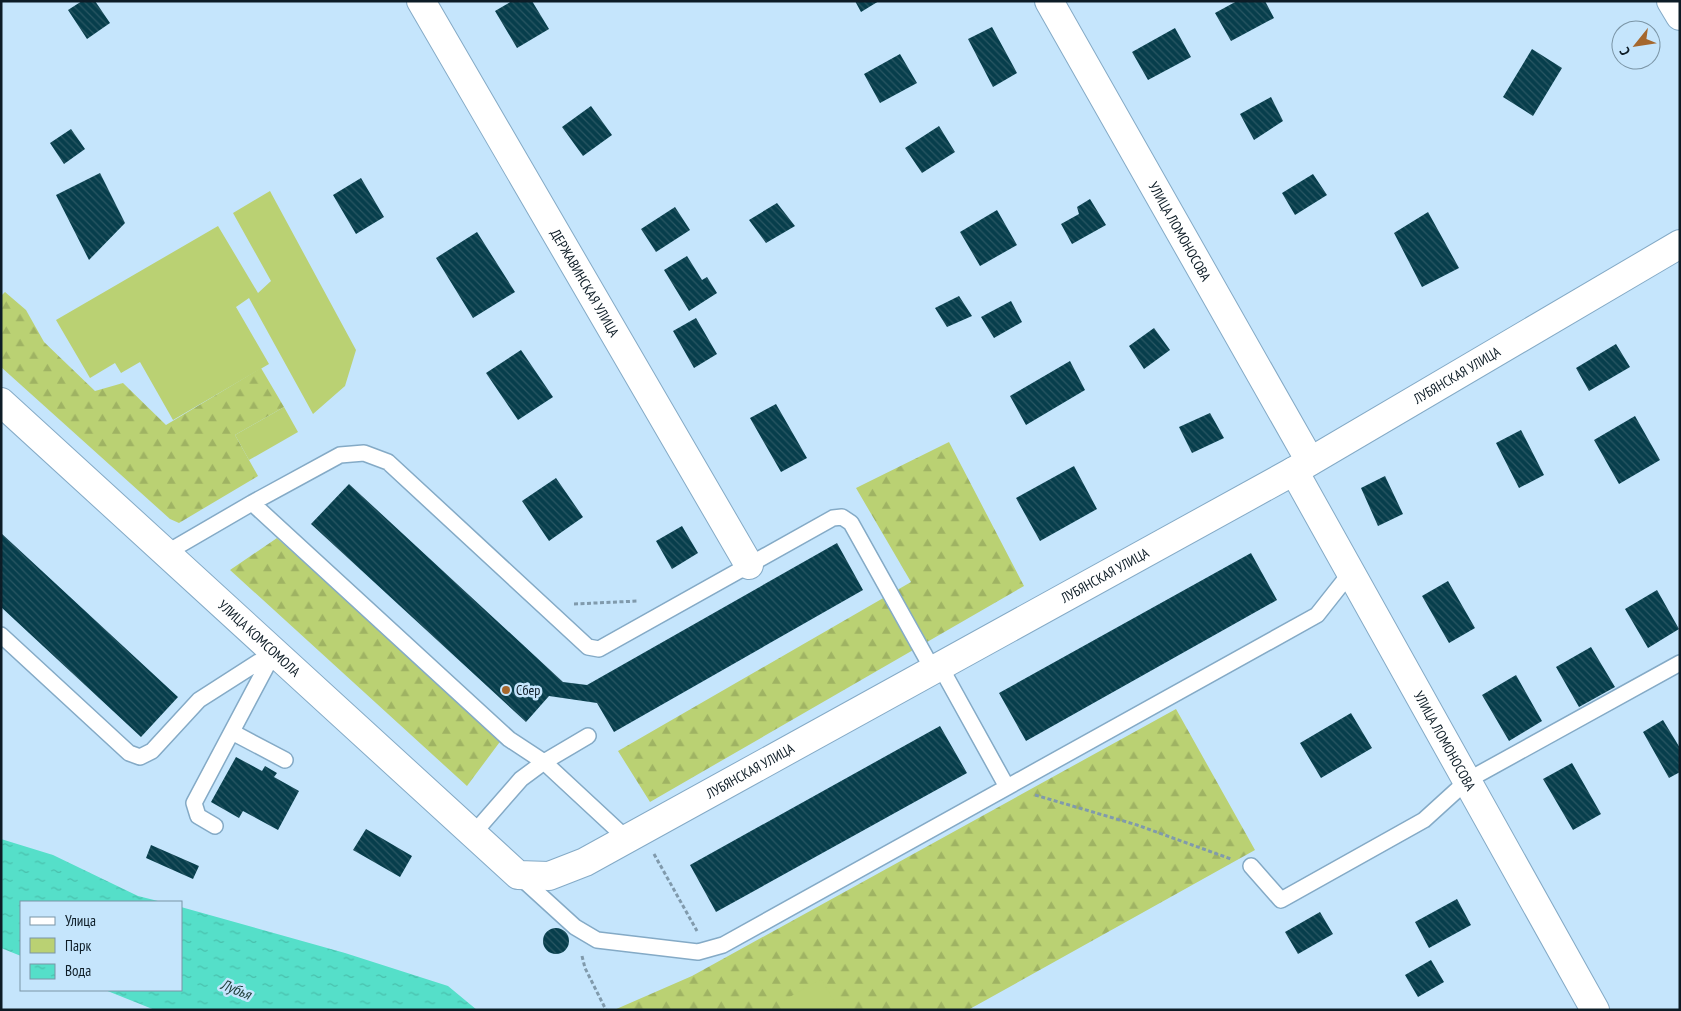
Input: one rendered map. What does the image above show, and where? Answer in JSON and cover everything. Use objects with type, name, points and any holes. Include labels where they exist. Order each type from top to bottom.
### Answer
[{"type":"street","name":"ДЕРЖАВИНСКАЯ УЛИЦА","points":[[420,1],[749,565]]},
{"type":"street","name":"УЛИЦА ЛОМОНОСОВА","points":[[1049,1],[1302,466],[1351,572],[1596,1010]]},
{"type":"street","points":[[1671,1],[1680,16]]},
{"type":"street","name":"ЛУБЯНСКАЯ УЛИЦА","points":[[518,875],[549,876],[639,844],[937,668],[1302,466],[1680,244]]},
{"type":"street","name":"УЛИЦА КОМСОМОЛА","points":[[2,404],[518,875]]},
{"type":"lane","points":[[166,553],[340,455],[364,453],[388,462],[588,647],[599,649],[833,518],[842,517],[851,523],[1008,787]]},
{"type":"lane","points":[[252,503],[509,739],[544,762],[639,844]]},
{"type":"lane","points":[[518,875],[575,927],[597,940],[698,952],[723,945],[1318,615],[1351,572]]},
{"type":"lane","points":[[1,635],[129,753],[140,757],[152,751],[200,700],[274,652]]},
{"type":"lane","points":[[215,826],[198,816],[194,803],[274,652]]},
{"type":"lane","points":[[1251,866],[1281,900],[1424,820],[1468,780],[1680,663]]},
{"type":"lane","points":[[232,732],[285,760]]},
{"type":"lane","points":[[473,834],[521,779],[544,762],[588,736]]},
{"type":"path","points":[[543,605],[645,601],[683,602]]},
{"type":"path","points":[[1008,787],[1137,825],[1251,866]]},
{"type":"path","points":[[639,844],[707,949]]},
{"type":"path","points":[[575,927],[585,968],[606,1010]]},
{"type":"green space","points":[[270,191],[356,350],[345,386],[313,414],[249,298],[236,307],[269,364],[173,420],[140,362],[121,373],[115,363],[90,378],[56,320],[218,226],[258,293],[271,281],[233,213]]},
{"type":"green space","points":[[5,292],[26,310],[44,342],[95,391],[123,383],[166,425],[261,368],[284,407],[235,435],[258,476],[179,523],[170,519],[1,367],[1,296]]},
{"type":"green space","points":[[284,407],[298,432],[249,460],[235,435]]},
{"type":"green space","points":[[949,442],[1024,586],[650,802],[618,751],[911,582],[856,488]]},
{"type":"green space","points":[[277,538],[502,739],[467,786],[230,570]]},
{"type":"green space","points":[[1176,709],[1255,850],[968,1010],[614,1010],[692,976]]},
{"type":"green space","points":[[821,979],[839,1010],[785,1010],[781,1002]]},
{"type":"water","points":[[1,839],[53,855],[138,896],[158,901],[20,901],[20,956],[1,948]]},
{"type":"water","name":"Лубья","points":[[182,907],[345,953],[448,986],[477,1010],[155,1010],[108,991],[182,991]]},
{"type":"building","points":[[82,1],[95,1],[110,23],[87,39],[68,10]]},
{"type":"building","points":[[512,1],[532,1],[549,29],[517,48],[495,11]]},
{"type":"building","points":[[855,1],[879,1],[861,12]]},
{"type":"building","points":[[1237,1],[1265,1],[1274,18],[1231,41],[1215,13]]},
{"type":"building","points":[[992,27],[1017,73],[993,87],[968,39]]},
{"type":"building","points":[[1175,28],[1191,57],[1148,80],[1132,52]]},
{"type":"building","points":[[1532,49],[1562,68],[1533,116],[1503,97]]},
{"type":"building","points":[[900,54],[917,83],[880,103],[864,74]]},
{"type":"building","points":[[1271,97],[1283,121],[1254,140],[1240,114]]},
{"type":"building","points":[[591,106],[612,135],[583,156],[562,127]]},
{"type":"building","points":[[939,126],[955,152],[922,173],[905,148]]},
{"type":"building","points":[[71,129],[85,149],[64,164],[50,143]]},
{"type":"building","points":[[100,173],[125,223],[89,260],[56,195]]},
{"type":"building","points":[[1313,174],[1327,195],[1295,215],[1282,193]]},
{"type":"building","points":[[361,178],[384,217],[356,234],[333,195]]},
{"type":"building","points":[[1090,199],[1106,225],[1072,244],[1061,224],[1079,214],[1077,207]]},
{"type":"building","points":[[777,203],[795,226],[766,243],[749,220]]},
{"type":"building","points":[[675,207],[690,230],[656,252],[641,229]]},
{"type":"building","points":[[997,210],[1017,245],[980,266],[960,232]]},
{"type":"building","points":[[1428,212],[1459,268],[1422,287],[1394,233]]},
{"type":"building","points":[[477,232],[515,292],[473,318],[436,258]]},
{"type":"building","points":[[687,256],[702,280],[707,277],[717,293],[689,311],[664,270]]},
{"type":"building","points":[[959,296],[972,316],[947,327],[935,308]]},
{"type":"building","points":[[1011,301],[1022,322],[994,338],[981,317]]},
{"type":"building","points":[[696,318],[717,354],[694,368],[673,331]]},
{"type":"building","points":[[1154,328],[1170,350],[1144,369],[1129,346]]},
{"type":"building","points":[[1616,344],[1630,367],[1589,391],[1576,368]]},
{"type":"building","points":[[521,350],[553,397],[518,420],[486,373]]},
{"type":"building","points":[[1070,361],[1085,390],[1026,425],[1010,396]]},
{"type":"building","points":[[776,404],[807,458],[781,472],[750,418]]},
{"type":"building","points":[[1210,413],[1224,438],[1192,453],[1179,427]]},
{"type":"building","points":[[1635,416],[1660,460],[1619,484],[1594,440]]},
{"type":"building","points":[[1521,430],[1544,475],[1519,488],[1496,443]]},
{"type":"building","points":[[1074,466],[1097,509],[1040,541],[1016,498]]},
{"type":"building","points":[[1385,476],[1403,514],[1378,526],[1361,488]]},
{"type":"building","points":[[556,478],[583,517],[549,541],[522,501]]},
{"type":"building","points":[[349,484],[563,682],[587,685],[837,543],[863,590],[614,732],[597,703],[549,696],[526,722],[311,524]]},
{"type":"building","points":[[682,526],[698,553],[672,569],[656,541]]},
{"type":"building","points":[[1,533],[178,697],[141,737],[1,607]]},
{"type":"building","points":[[1251,553],[1277,600],[1026,741],[999,693]]},
{"type":"building","points":[[1448,581],[1475,628],[1449,643],[1422,596]]},
{"type":"building","points":[[1657,590],[1679,629],[1648,648],[1625,609]]},
{"type":"building","points":[[1591,647],[1615,687],[1579,707],[1556,667]]},
{"type":"building","points":[[1516,675],[1542,721],[1509,741],[1482,695]]},
{"type":"building","points":[[1351,713],[1372,748],[1321,778],[1300,743]]},
{"type":"building","points":[[1663,720],[1680,748],[1680,772],[1669,778],[1643,732]]},
{"type":"building","points":[[940,726],[967,773],[716,912],[690,865]]},
{"type":"building","points":[[236,757],[262,771],[265,766],[277,773],[274,777],[299,791],[278,830],[243,811],[239,818],[211,802]]},
{"type":"building","points":[[1572,763],[1601,814],[1573,830],[1543,779]]},
{"type":"building","points":[[366,829],[412,856],[400,877],[353,850]]},
{"type":"building","points":[[151,845],[199,866],[193,879],[146,858]]},
{"type":"building","points":[[1457,899],[1471,925],[1429,948],[1415,922]]},
{"type":"building","points":[[1320,912],[1333,934],[1298,954],[1285,932]]},
{"type":"building","points":[[556,928],[565,932],[569,941],[565,950],[556,954],[547,950],[543,941],[547,932]]},
{"type":"building","points":[[1431,960],[1444,982],[1418,997],[1405,975]]},
{"type":"place","name":"Сбер","points":[[506,690]]}]
